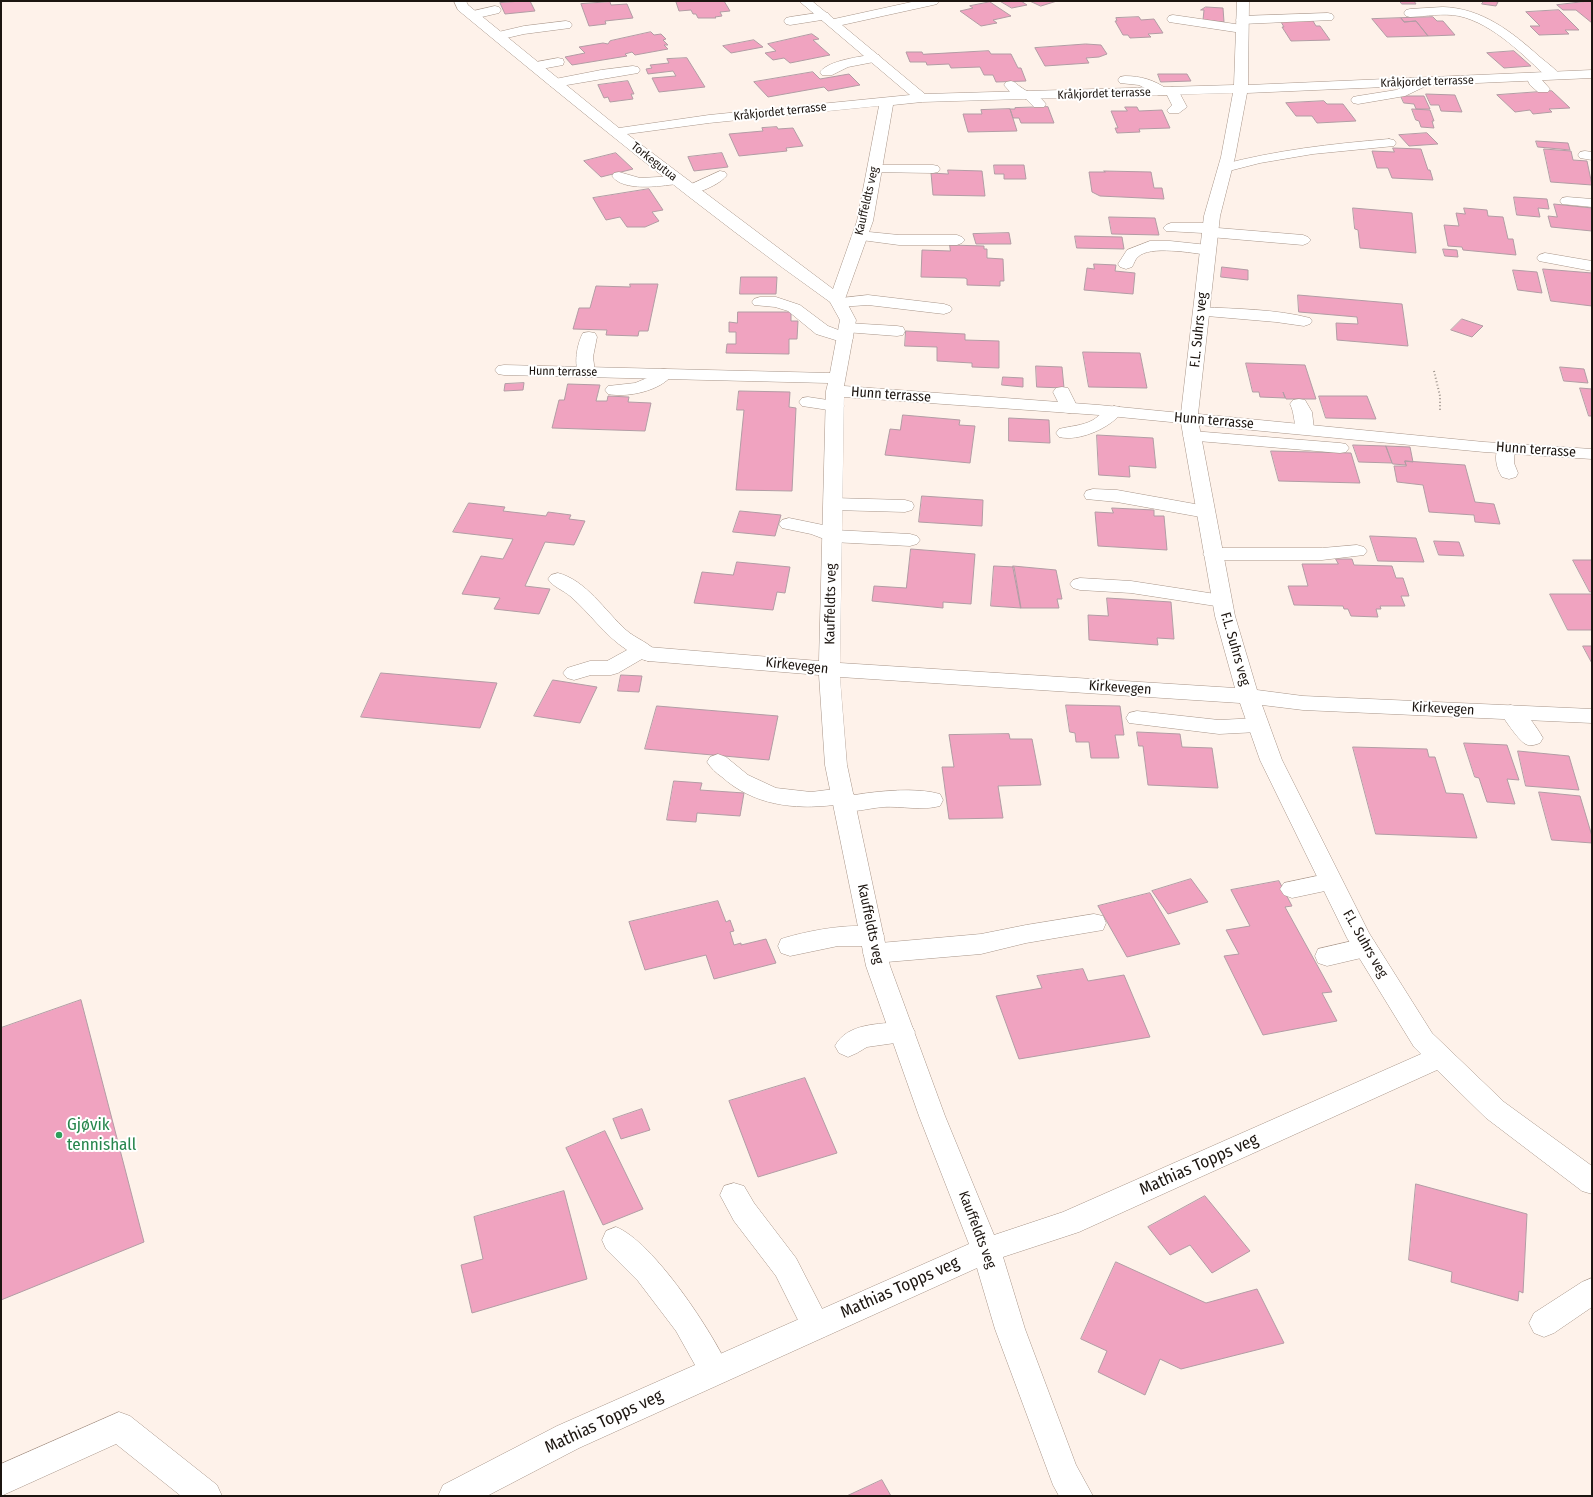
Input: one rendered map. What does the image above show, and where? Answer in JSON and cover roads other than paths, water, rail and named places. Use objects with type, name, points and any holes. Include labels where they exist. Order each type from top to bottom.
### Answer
[{"type":"street","name":"Torkegutua","points":[[460,1],[462,7],[555,83],[677,180],[810,280],[843,317]]},
{"type":"street","points":[[805,1],[830,24],[922,98]]},
{"type":"street","points":[[790,21],[830,24],[916,3],[932,1]]},
{"type":"street","points":[[473,15],[495,10]]},
{"type":"street","points":[[1410,13],[1462,13],[1480,20],[1505,36],[1554,76]]},
{"type":"street","name":"F.L. Suhrs veg","points":[[1242,17],[1241,89],[1225,168],[1212,216],[1201,312],[1191,428],[1225,616],[1248,696],[1271,760],[1331,882],[1365,948],[1423,1040],[1495,1110],[1592,1182]]},
{"type":"street","points":[[1173,18],[1328,17]]},
{"type":"street","points":[[498,36],[524,30],[566,25]]},
{"type":"street","points":[[1523,34],[1541,52],[1584,78]]},
{"type":"street","points":[[827,72],[844,64],[874,58]]},
{"type":"street","points":[[536,66],[558,62]]},
{"type":"street","points":[[555,83],[601,74],[633,70]]},
{"type":"street","name":"Kråkjordet terrasse","points":[[617,132],[701,120],[922,98],[1035,100],[1168,91],[1554,76],[1584,78]]},
{"type":"street","points":[[1533,77],[1544,89]]},
{"type":"street","points":[[1125,80],[1138,80],[1168,91],[1180,107],[1174,110]]},
{"type":"street","points":[[1358,100],[1399,93],[1416,87],[1423,82]]},
{"type":"street","points":[[1011,84],[1017,91],[1035,100]]},
{"type":"street","name":"Kauffeldts veg","points":[[887,101],[865,221],[859,236],[843,317],[836,392],[829,669],[836,765],[878,966],[932,1116],[986,1250],[1020,1358],[1064,1474],[1077,1496]]},
{"type":"street","points":[[1225,168],[1259,159],[1313,150],[1389,143]]},
{"type":"street","points":[[874,169],[933,168]]},
{"type":"street","points":[[690,190],[706,184],[720,175]]},
{"type":"street","points":[[619,176],[626,180],[647,183],[677,180]]},
{"type":"street","points":[[1567,201],[1592,203]]},
{"type":"street","points":[[1170,228],[1209,237]]},
{"type":"street","points":[[859,236],[899,240],[957,240]]},
{"type":"street","points":[[1126,264],[1132,253],[1150,246],[1170,246],[1209,237],[1239,236],[1303,240]]},
{"type":"street","points":[[1545,258],[1592,266]]},
{"type":"street","points":[[760,302],[776,302],[794,308],[822,330],[868,300],[944,309]]},
{"type":"street","points":[[1201,312],[1276,317],[1304,321]]},
{"type":"street","points":[[843,317],[897,331]]},
{"type":"street","points":[[586,372],[585,357],[589,337]]},
{"type":"street","name":"Hunn terrasse","points":[[504,370],[664,374],[836,392],[1114,411],[1191,428],[1305,429],[1506,448],[1592,454]]},
{"type":"street","points":[[614,390],[630,390],[656,382],[664,374]]},
{"type":"street","points":[[808,402],[836,392]]},
{"type":"street","points":[[1062,392],[1069,408]]},
{"type":"street","points":[[1299,404],[1303,412],[1305,429]]},
{"type":"street","points":[[1065,433],[1079,431],[1097,425],[1108,418],[1114,411]]},
{"type":"street","points":[[1191,428],[1340,448]]},
{"type":"street","points":[[1506,448],[1505,463],[1509,473]]},
{"type":"street","points":[[1092,495],[1124,497],[1206,512]]},
{"type":"street","points":[[833,504],[905,506]]},
{"type":"street","points":[[788,524],[816,529],[832,536],[910,540]]},
{"type":"street","points":[[1214,554],[1322,554],[1357,551]]},
{"type":"street","points":[[558,578],[577,592],[620,636],[645,652]]},
{"type":"street","points":[[1080,584],[1131,587],[1222,601]]},
{"type":"street","points":[[574,673],[590,668],[611,668],[645,652]]},
{"type":"street","name":"Kirkevegen","points":[[645,652],[829,669],[1248,696],[1303,703],[1592,716]]},
{"type":"street","points":[[1511,712],[1532,738]]},
{"type":"street","points":[[1137,718],[1219,727],[1258,725]]},
{"type":"street","points":[[718,762],[740,781],[772,796],[811,800],[932,800]]},
{"type":"street","points":[[1292,889],[1331,882]]},
{"type":"street","points":[[790,946],[838,937],[874,944],[981,944],[1026,934],[1094,924]]},
{"type":"street","points":[[1327,956],[1365,948]]},
{"type":"street","points":[[848,1046],[862,1036],[902,1032]]},
{"type":"street","name":"Mathias Topps veg","points":[[454,1496],[568,1437],[986,1250],[1069,1223],[1440,1057]]},
{"type":"street","points":[[734,1196],[744,1212],[786,1267],[816,1326]]},
{"type":"street","points":[[616,1240],[648,1272],[686,1321],[715,1371]]},
{"type":"street","points":[[1544,1323],[1592,1291]]},
{"type":"street","points":[[1,1480],[119,1427],[206,1496]]},
{"type":"place","name":"Gjøvik tennishall","points":[[59,1135]]}]
